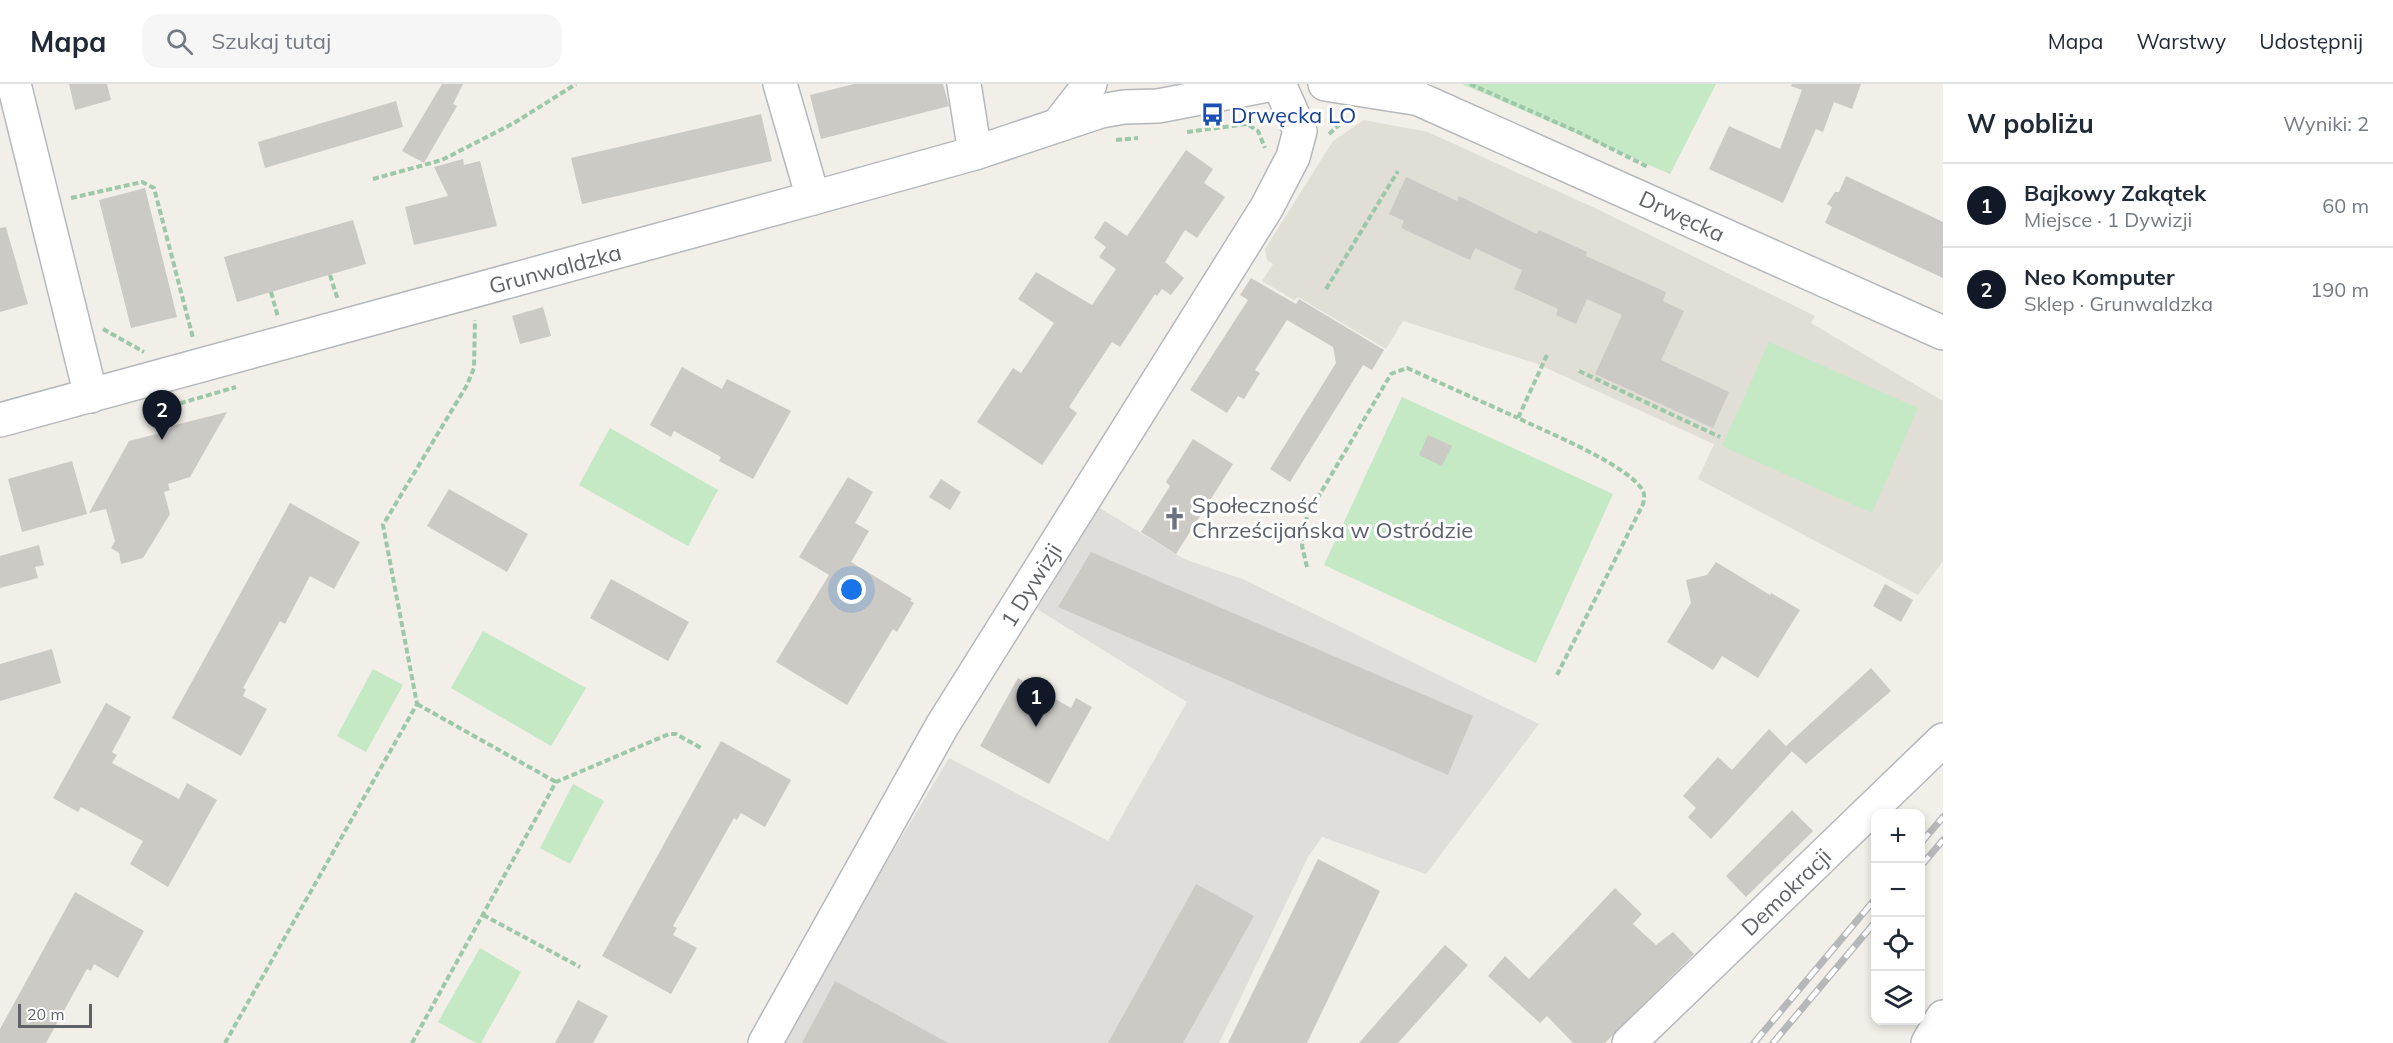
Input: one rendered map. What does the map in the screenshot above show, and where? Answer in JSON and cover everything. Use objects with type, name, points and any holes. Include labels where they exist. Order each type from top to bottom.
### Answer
[{"type":"street","points":[[14,84],[91,396]]},
{"type":"street","points":[[780,84],[813,198]]},
{"type":"street","points":[[963,84],[975,153]]},
{"type":"street","points":[[1058,125],[1090,84]]},
{"type":"street","points":[[1120,84],[1135,98],[1158,106]]},
{"type":"street","points":[[1058,125],[1124,107],[1158,106],[1273,84]]},
{"type":"street","points":[[1280,84],[1297,144]]},
{"type":"street","name":"Drwęcka","points":[[1391,84],[1421,100],[1551,156],[1943,333]]},
{"type":"street","name":"1 Dywizji","points":[[765,1043],[942,726],[1267,207],[1297,144],[1332,85]]},
{"type":"street","name":"Drwęcka","points":[[1332,85],[1421,100]]},
{"type":"street","name":"Grunwaldzka","points":[[0,420],[975,153],[1058,125]]},
{"type":"street","name":"Demokracji","points":[[1629,1043],[1943,740]]},
{"type":"street","points":[[1928,1043],[1943,1017]]},
{"type":"path","points":[[373,179],[451,156],[514,123],[576,84]]},
{"type":"path","points":[[1178,133],[1247,124],[1260,134],[1267,153],[1297,144],[1312,160],[1334,128],[1355,115]]},
{"type":"path","points":[[1551,156],[1565,126]]},
{"type":"path","points":[[1107,141],[1141,137]]},
{"type":"path","points":[[1326,289],[1398,171]]},
{"type":"path","points":[[66,199],[142,182],[154,188],[196,348]]},
{"type":"path","points":[[330,275],[340,307]]},
{"type":"path","points":[[271,292],[279,324]]},
{"type":"path","points":[[225,1043],[417,704],[383,525],[467,385],[474,368],[475,313]]},
{"type":"path","points":[[96,326],[145,353]]},
{"type":"path","points":[[1518,418],[1547,355]]},
{"type":"path","points":[[1307,567],[1302,546],[1307,516],[1391,374],[1407,369],[1518,418],[1617,467],[1638,484],[1644,493],[1643,504],[1557,675]]},
{"type":"path","points":[[1579,370],[1720,437]]},
{"type":"path","points":[[152,411],[234,389],[242,382]]},
{"type":"path","points":[[417,704],[556,782]]},
{"type":"path","points":[[412,1043],[556,782],[669,734],[676,734],[701,748]]},
{"type":"path","points":[[483,915],[580,967]]},
{"type":"shaded area","points":[[1364,120],[1428,132],[1597,209],[1815,316],[1811,323],[1943,401],[1943,561],[1918,595],[1698,479],[1714,444],[1535,363],[1403,321],[1386,349],[1298,297],[1294,300],[1262,281],[1273,264],[1267,260],[1265,249],[1333,141]]},
{"type":"shaded area","points":[[1098,507],[1184,559],[1245,580],[1539,724],[1426,874],[1322,837],[1308,857],[1219,1043],[785,1043],[843,935],[949,758],[1108,841],[1187,702],[1037,609]]},
{"type":"green space","points":[[1462,84],[1716,84],[1670,174]]},
{"type":"green space","points":[[1769,342],[1918,408],[1872,513],[1722,446]]},
{"type":"green space","points":[[1402,397],[1613,494],[1536,663],[1324,565]]},
{"type":"green space","points":[[610,428],[718,490],[688,546],[579,485]]},
{"type":"green space","points":[[483,631],[586,688],[551,746],[451,688]]},
{"type":"green space","points":[[373,669],[403,685],[366,752],[337,736]]},
{"type":"green space","points":[[573,784],[604,801],[570,864],[540,848]]},
{"type":"green space","points":[[480,948],[521,972],[481,1043],[476,1043],[438,1022]]},
{"type":"building","points":[[69,84],[107,84],[111,100],[75,110]]},
{"type":"building","points":[[442,84],[463,84],[453,104],[457,106],[424,163],[402,151]]},
{"type":"building","points":[[854,84],[943,84],[949,106],[821,139],[810,95]]},
{"type":"building","points":[[1792,84],[1861,84],[1852,109],[1834,102],[1823,132],[1816,129],[1783,203],[1709,169],[1729,126],[1780,149],[1802,90],[1791,86]]},
{"type":"building","points":[[396,101],[403,127],[265,168],[258,142]]},
{"type":"building","points":[[761,114],[772,161],[582,204],[571,158]]},
{"type":"building","points":[[1186,150],[1213,169],[1204,183],[1225,197],[1197,238],[1185,230],[1165,262],[1184,278],[1171,295],[1162,289],[1157,296],[1155,294],[1120,347],[1112,342],[1069,407],[1077,413],[1042,465],[977,422],[1013,368],[1021,373],[1054,323],[1018,299],[1036,272],[1092,305],[1116,269],[1099,257],[1106,247],[1094,238],[1105,221],[1127,236]]},
{"type":"building","points":[[463,159],[464,165],[480,161],[497,226],[414,245],[405,207],[448,196],[434,167]]},
{"type":"building","points":[[1846,176],[1943,222],[1943,278],[1825,223],[1832,207],[1827,204],[1835,192],[1839,192]]},
{"type":"building","points":[[1406,177],[1457,201],[1459,196],[1537,234],[1539,230],[1587,252],[1586,256],[1666,292],[1663,301],[1684,311],[1661,360],[1729,392],[1713,428],[1595,374],[1622,315],[1587,299],[1576,324],[1556,315],[1558,309],[1514,289],[1522,270],[1475,248],[1470,260],[1401,228],[1404,221],[1389,214]]},
{"type":"building","points":[[145,188],[177,317],[131,328],[99,200]]},
{"type":"building","points":[[353,220],[366,264],[237,302],[224,257]]},
{"type":"building","points":[[6,227],[28,304],[0,312],[0,228]]},
{"type":"building","points":[[1251,278],[1296,304],[1299,299],[1384,350],[1372,370],[1363,365],[1290,482],[1270,469],[1336,363],[1333,347],[1287,320],[1255,370],[1260,373],[1244,399],[1238,396],[1227,413],[1190,390],[1248,300],[1240,295]]},
{"type":"building","points":[[543,307],[551,336],[520,344],[512,316]]},
{"type":"building","points":[[682,367],[722,389],[727,379],[791,411],[753,479],[719,461],[721,457],[674,431],[671,437],[650,425]]},
{"type":"building","points":[[227,412],[190,477],[168,484],[170,490],[164,492],[170,514],[143,558],[121,564],[119,553],[111,548],[115,541],[106,509],[89,513],[129,441],[168,431],[171,426]]},
{"type":"building","points":[[1428,435],[1452,446],[1442,466],[1419,455]]},
{"type":"building","name":"Społeczność Chrześcijańska w Ostródzie","points":[[1193,439],[1233,464],[1176,554],[1141,532],[1170,486],[1166,482]]},
{"type":"building","points":[[72,461],[87,514],[22,532],[8,479]]},
{"type":"building","points":[[848,477],[873,492],[855,523],[869,531],[851,562],[912,599],[910,601],[914,603],[897,632],[893,629],[847,705],[776,662],[829,575],[799,557]]},
{"type":"building","points":[[941,479],[961,492],[950,510],[929,497]]},
{"type":"building","points":[[449,489],[528,534],[507,572],[427,526]]},
{"type":"building","points":[[290,503],[360,542],[334,589],[310,576],[285,624],[280,621],[243,688],[246,689],[243,696],[267,709],[241,756],[172,718]]},
{"type":"building","points":[[39,545],[44,565],[35,567],[38,578],[0,588],[0,556]]},
{"type":"building","points":[[1091,552],[1473,716],[1448,775],[1058,607]]},
{"type":"building","points":[[1716,562],[1770,595],[1771,593],[1800,610],[1758,678],[1722,656],[1713,670],[1667,642],[1691,603],[1686,580],[1707,575]]},
{"type":"building","points":[[611,579],[689,622],[668,661],[590,618]]},
{"type":"building","points":[[1885,584],[1913,600],[1901,622],[1873,606]]},
{"type":"building","points":[[52,649],[61,683],[0,701],[0,664]]},
{"type":"building","points":[[1871,668],[1891,691],[1806,764],[1792,751],[1711,839],[1688,817],[1696,808],[1683,796],[1718,757],[1732,770],[1769,729],[1786,746]]},
{"type":"building","points":[[1018,678],[1071,708],[1076,698],[1092,707],[1049,784],[980,746]]},
{"type":"building","points":[[106,703],[131,717],[112,752],[117,755],[112,763],[179,799],[187,783],[217,800],[168,887],[130,864],[143,841],[81,807],[78,812],[53,798]]},
{"type":"building","points":[[721,741],[791,780],[765,827],[741,813],[737,820],[734,818],[673,926],[677,928],[673,935],[697,948],[671,994],[602,956]]},
{"type":"building","points":[[1792,810],[1813,831],[1746,897],[1726,876]]},
{"type":"building","points":[[1318,859],[1380,891],[1307,1043],[1228,1043]]},
{"type":"building","points":[[1196,884],[1254,916],[1183,1043],[1108,1043]]},
{"type":"building","points":[[1615,888],[1642,914],[1633,924],[1656,945],[1673,932],[1694,954],[1605,1043],[1573,1043],[1547,1016],[1540,1023],[1488,976],[1505,956],[1529,979]]},
{"type":"building","points":[[75,892],[144,931],[118,978],[94,964],[91,971],[87,969],[46,1043],[0,1043],[0,1029]]},
{"type":"building","points":[[1445,945],[1468,965],[1398,1043],[1359,1043]]},
{"type":"building","points":[[835,981],[948,1043],[802,1043]]},
{"type":"building","points":[[578,1000],[608,1016],[593,1043],[555,1043]]},
{"type":"railway","points":[[1925,838],[1943,817]]},
{"type":"railway","points":[[1923,863],[1943,840]]},
{"type":"railway","points":[[1754,1043],[1871,904]]},
{"type":"railway","points":[[1773,1043],[1871,927]]},
{"type":"place","name":"Drwęcka LO","points":[[1213,115]]},
{"type":"place","name":"Neo Komputer","points":[[162,440]]},
{"type":"place","name":"Społeczność Chrześcijańska w Ostródzie","points":[[1174,518]]},
{"type":"place","name":"Bajkowy Zakątek","points":[[1036,727]]}]
